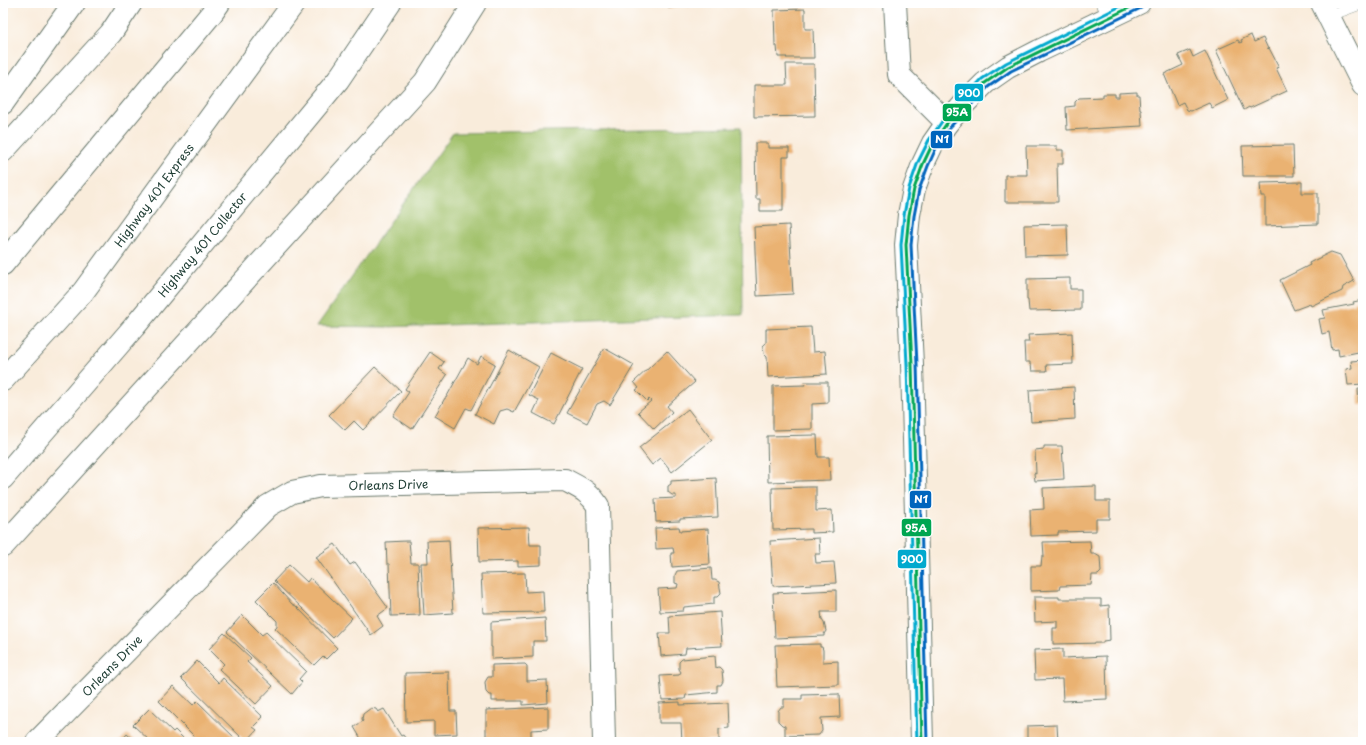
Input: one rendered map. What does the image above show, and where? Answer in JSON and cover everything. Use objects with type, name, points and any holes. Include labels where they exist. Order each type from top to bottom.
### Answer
[{"type":"main road","points":[[3,103],[74,3]]},
{"type":"main road","points":[[3,151],[111,32],[131,3]]},
{"type":"main road","points":[[3,264],[207,20],[219,3]]},
{"type":"main road","name":"Highway 401 Express","points":[[3,380],[83,292],[294,3]]},
{"type":"main road","name":"Highway 401 Collector","points":[[3,478],[134,327],[338,80],[390,3]]},
{"type":"main road","points":[[3,546],[426,82],[476,3]]},
{"type":"main road","points":[[895,3],[899,75],[947,123]]},
{"type":"main road","points":[[922,742],[912,364],[906,245],[909,215],[914,189],[932,143],[964,103],[985,83],[1008,67],[1105,11],[1139,3]]},
{"type":"main road","points":[[1325,9],[1363,85]]},
{"type":"main road","name":"Orleans Drive","points":[[37,742],[268,506],[292,492],[321,486],[565,480],[592,496],[598,506],[604,742]]},
{"type":"lane","points":[[1325,9],[1363,3]]},
{"type":"green space","points":[[741,127],[743,315],[385,327],[317,326],[453,133]]},
{"type":"building","points":[[667,3],[697,3],[698,4],[668,8]]},
{"type":"building","points":[[805,9],[805,29],[813,29],[814,58],[778,57],[777,46],[775,46],[774,10]]},
{"type":"building","points":[[1251,35],[1254,42],[1263,38],[1279,67],[1276,68],[1287,91],[1244,110],[1216,50],[1238,40],[1240,43],[1242,42],[1241,40]]},
{"type":"building","points":[[1190,50],[1193,57],[1205,51],[1228,100],[1212,108],[1209,103],[1191,111],[1187,110],[1183,102],[1177,105],[1164,74],[1183,65],[1178,55]]},
{"type":"building","points":[[786,64],[814,64],[815,116],[754,117],[754,85],[787,85]]},
{"type":"building","points":[[1137,92],[1137,95],[1139,95],[1142,126],[1067,130],[1066,107],[1075,106],[1075,102],[1079,98],[1103,97],[1103,94],[1115,94],[1115,97],[1119,97],[1119,93]]},
{"type":"building","points":[[755,143],[768,143],[768,148],[789,148],[789,157],[783,157],[783,211],[760,211],[760,199],[756,199]]},
{"type":"building","points":[[1293,145],[1294,176],[1243,176],[1242,146]]},
{"type":"building","points":[[1026,146],[1057,146],[1057,150],[1063,150],[1063,164],[1057,164],[1058,202],[1005,202],[1005,175],[1027,175]]},
{"type":"building","points":[[1302,182],[1302,193],[1318,193],[1318,224],[1265,226],[1265,196],[1261,196],[1260,183]]},
{"type":"building","points":[[1067,224],[1068,255],[1025,256],[1024,225]]},
{"type":"building","points":[[789,225],[793,294],[757,296],[754,227]]},
{"type":"building","points":[[1331,252],[1340,255],[1354,281],[1343,287],[1342,291],[1311,306],[1310,304],[1294,310],[1280,280],[1310,265],[1309,263]]},
{"type":"building","points":[[1070,278],[1070,289],[1081,289],[1081,310],[1029,311],[1027,300],[1027,279]]},
{"type":"building","points":[[1363,300],[1363,351],[1339,356],[1338,349],[1332,350],[1329,332],[1322,334],[1319,319],[1325,318],[1323,310],[1354,304],[1353,302]]},
{"type":"building","points":[[811,327],[813,352],[825,351],[827,374],[768,377],[767,357],[764,354],[763,346],[766,343],[766,329]]},
{"type":"building","points":[[1072,333],[1073,364],[1046,365],[1047,371],[1032,371],[1030,362],[1025,362],[1024,342],[1029,342],[1028,335]]},
{"type":"building","points":[[604,348],[634,365],[610,405],[604,401],[597,404],[587,423],[567,413]]},
{"type":"building","points":[[509,350],[539,367],[514,412],[507,409],[500,411],[494,424],[475,414]]},
{"type":"building","points":[[667,351],[695,382],[667,406],[672,412],[654,429],[638,412],[651,401],[649,399],[647,401],[636,390],[639,388],[634,382]]},
{"type":"building","points":[[430,352],[444,362],[439,369],[447,375],[412,429],[393,416],[409,392],[405,389]]},
{"type":"building","points":[[551,353],[582,369],[554,424],[533,413],[539,400],[529,395]]},
{"type":"building","points":[[481,356],[495,364],[471,410],[466,408],[455,428],[435,416],[468,358],[477,364]]},
{"type":"building","points":[[1363,360],[1363,384],[1348,385],[1346,369],[1352,368],[1351,361]]},
{"type":"building","points":[[375,367],[401,391],[363,430],[354,421],[345,430],[329,415]]},
{"type":"building","points":[[804,382],[828,382],[828,403],[812,404],[812,429],[773,430],[773,386],[805,385]]},
{"type":"building","points":[[1074,387],[1075,419],[1031,422],[1029,390]]},
{"type":"building","points":[[1358,389],[1363,389],[1363,405],[1359,405]]},
{"type":"building","points":[[688,409],[712,440],[672,472],[661,458],[652,465],[639,448]]},
{"type":"building","points":[[817,435],[818,457],[829,457],[830,480],[768,482],[767,436]]},
{"type":"building","points":[[1044,446],[1062,446],[1064,479],[1035,481],[1035,450],[1044,449]]},
{"type":"building","points":[[716,478],[718,517],[656,522],[655,499],[676,498],[676,495],[672,495],[668,492],[668,486],[671,484],[671,481]]},
{"type":"building","points":[[1096,486],[1096,501],[1110,501],[1110,519],[1096,519],[1096,531],[1058,532],[1058,535],[1031,536],[1030,510],[1044,509],[1043,488]]},
{"type":"building","points":[[816,487],[816,511],[832,510],[833,532],[811,533],[811,529],[773,530],[772,488]]},
{"type":"building","points":[[529,527],[530,545],[541,545],[541,565],[518,566],[518,561],[479,562],[478,528]]},
{"type":"building","points":[[679,527],[680,531],[708,529],[710,564],[672,567],[671,553],[674,553],[673,548],[656,549],[655,528]]},
{"type":"building","points":[[819,538],[820,554],[815,554],[816,563],[834,562],[836,583],[773,586],[770,541]]},
{"type":"building","points":[[449,540],[453,613],[424,615],[421,563],[428,563],[427,541]]},
{"type":"building","points":[[409,541],[411,563],[418,563],[420,615],[391,616],[389,564],[387,564],[386,542]]},
{"type":"building","points":[[1090,541],[1091,554],[1095,554],[1100,557],[1101,572],[1098,575],[1092,575],[1091,585],[1060,586],[1059,590],[1031,591],[1031,566],[1041,566],[1042,556],[1044,556],[1043,542]]},
{"type":"building","points":[[335,544],[350,565],[355,562],[388,608],[377,616],[383,626],[371,635],[316,557]]},
{"type":"building","points":[[289,565],[307,582],[310,578],[352,618],[333,638],[274,581]]},
{"type":"building","points":[[711,568],[712,580],[719,582],[721,593],[717,597],[714,597],[714,604],[684,607],[683,611],[660,612],[658,589],[677,588],[678,584],[675,583],[675,575],[677,571]]},
{"type":"building","points":[[525,573],[526,592],[543,591],[544,612],[483,613],[481,574]]},
{"type":"building","points":[[273,583],[337,648],[326,659],[323,656],[314,665],[275,628],[277,626],[277,621],[256,600]]},
{"type":"building","points":[[836,590],[836,612],[821,612],[826,631],[824,636],[775,638],[773,593]]},
{"type":"building","points":[[1034,597],[1059,597],[1059,599],[1101,599],[1101,606],[1109,605],[1110,640],[1103,641],[1103,643],[1053,644],[1053,628],[1057,628],[1057,621],[1035,622]]},
{"type":"building","points":[[720,612],[722,646],[686,648],[685,654],[661,656],[659,633],[670,633],[669,616]]},
{"type":"building","points":[[242,615],[262,635],[266,632],[306,671],[299,679],[302,682],[292,694],[227,632]]},
{"type":"building","points":[[545,618],[546,641],[533,641],[533,657],[492,659],[491,622]]},
{"type":"building","points":[[224,633],[251,658],[247,662],[273,686],[256,704],[219,669],[224,664],[209,649]]},
{"type":"building","points":[[820,644],[820,647],[822,647],[823,650],[823,662],[838,661],[838,685],[777,687],[775,645]]},
{"type":"building","points":[[1063,649],[1063,658],[1106,656],[1107,699],[1063,701],[1062,679],[1035,680],[1034,650]]},
{"type":"building","points":[[715,656],[716,668],[719,667],[722,670],[723,681],[721,685],[717,685],[717,692],[686,695],[685,699],[662,700],[660,676],[679,675],[681,672],[679,669],[679,662],[682,659]]},
{"type":"building","points":[[197,661],[219,683],[223,678],[263,717],[253,727],[257,730],[246,742],[181,678]]},
{"type":"building","points":[[525,664],[527,666],[527,681],[547,680],[548,703],[523,705],[523,701],[492,701],[492,695],[489,695],[486,692],[485,682],[488,677],[492,677],[492,665]]},
{"type":"building","points":[[449,672],[450,711],[456,711],[457,734],[434,735],[434,721],[406,722],[405,673]]},
{"type":"building","points":[[173,686],[193,705],[197,701],[239,742],[200,742],[159,701]]},
{"type":"building","points":[[839,694],[840,717],[821,718],[822,731],[819,735],[785,736],[785,726],[778,721],[778,711],[781,707],[784,707],[784,699],[802,699],[802,695]]},
{"type":"building","points":[[680,702],[680,705],[728,703],[729,728],[719,729],[719,741],[682,742],[681,723],[659,723],[659,703]]},
{"type":"building","points":[[548,707],[548,729],[531,730],[531,742],[486,742],[486,710]]},
{"type":"building","points":[[371,708],[376,709],[378,712],[384,709],[401,736],[403,735],[408,742],[363,742],[354,727],[363,721],[363,714]]},
{"type":"building","points":[[149,709],[173,732],[175,730],[187,742],[151,742],[133,725]]},
{"type":"building","points":[[1057,725],[1058,742],[1027,742],[1027,726]]},
{"type":"building","points":[[127,734],[136,742],[120,742]]},
{"type":"transit line","name":"900","points":[[917,742],[907,364],[901,245],[909,188],[918,162],[929,140],[943,120],[982,79],[1006,63],[1127,3]]},
{"type":"transit line","name":"95A","points":[[922,742],[912,364],[906,245],[909,215],[914,189],[923,164],[933,143],[947,123],[985,83],[1008,67],[1139,3]]},
{"type":"transit line","name":"N1","points":[[927,742],[917,364],[911,245],[914,216],[919,190],[937,146],[951,126],[988,87],[1011,71],[1141,8]]}]
